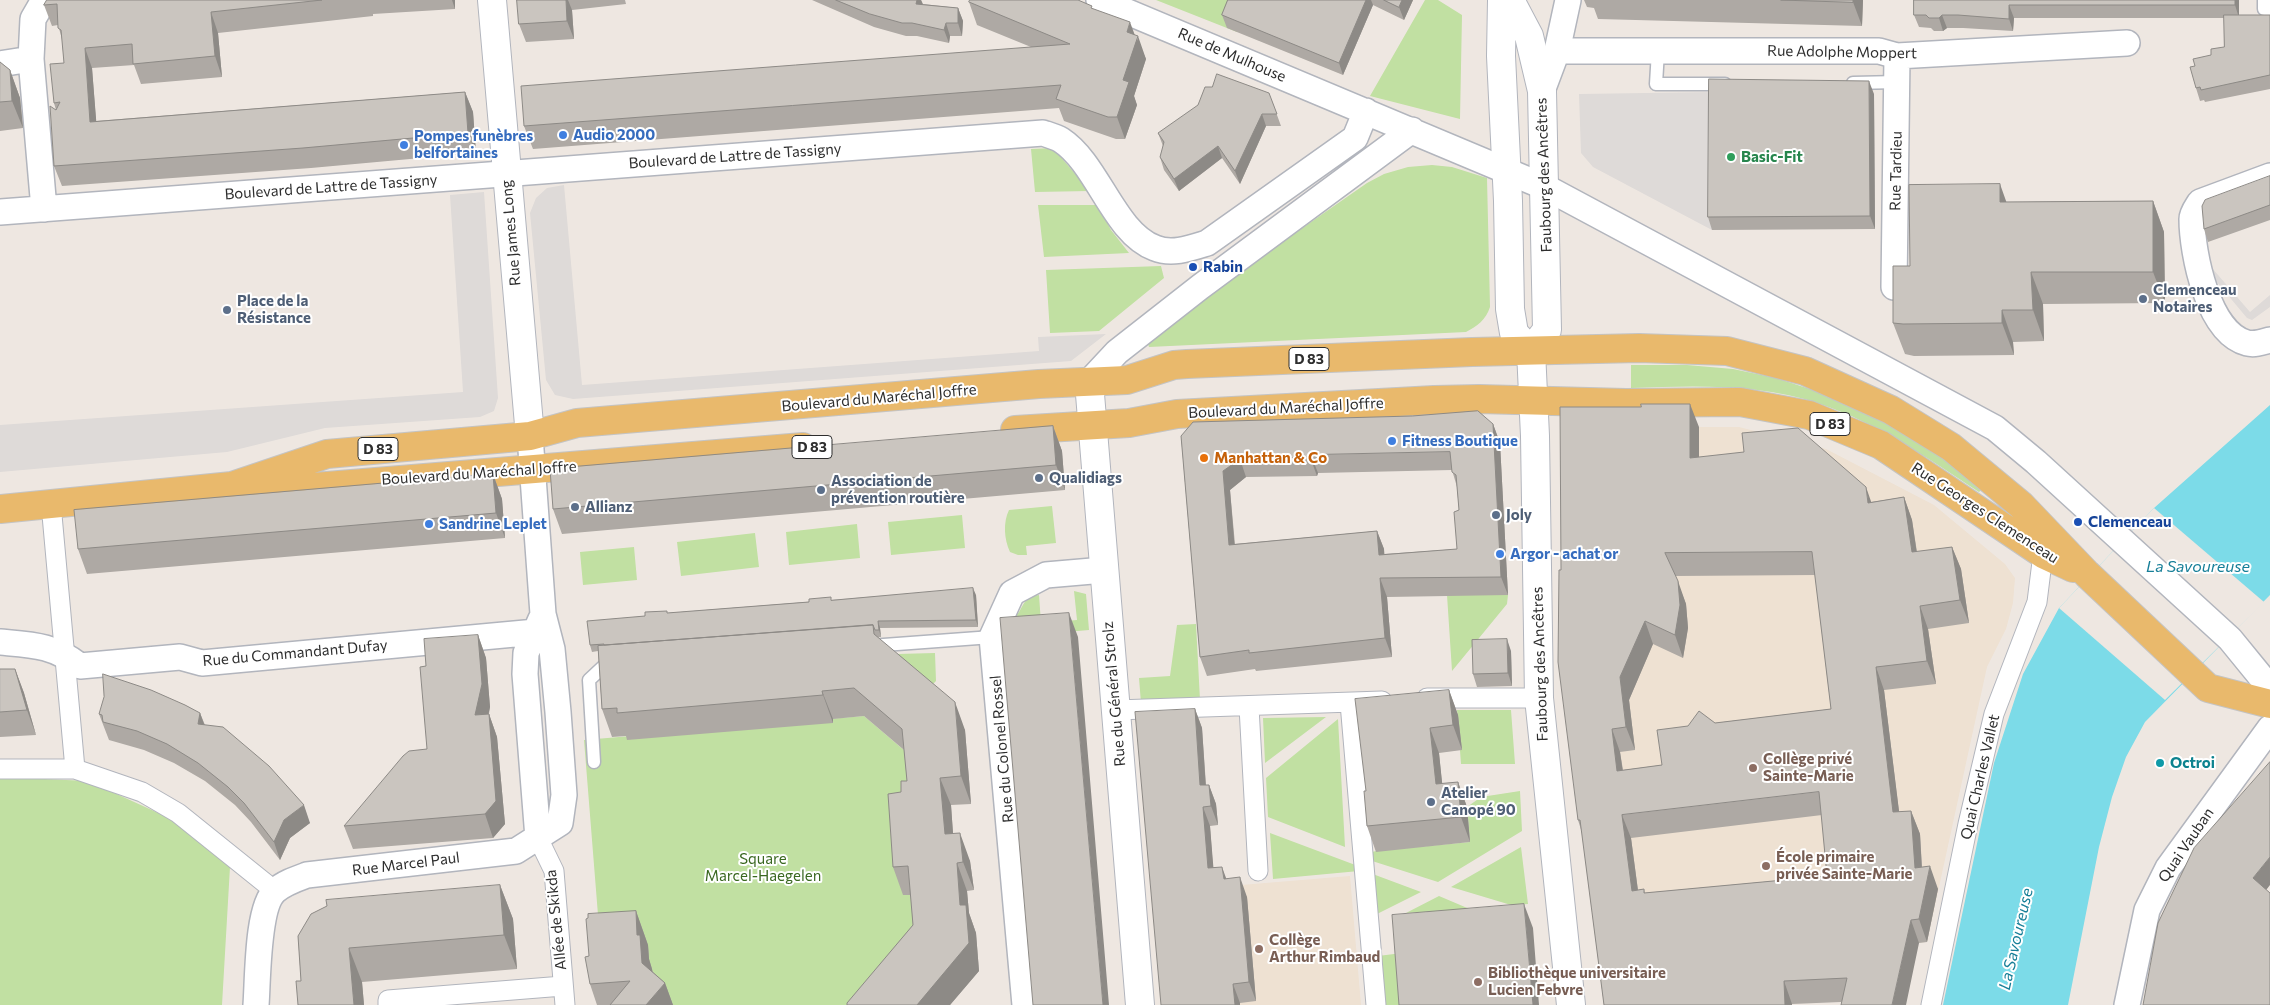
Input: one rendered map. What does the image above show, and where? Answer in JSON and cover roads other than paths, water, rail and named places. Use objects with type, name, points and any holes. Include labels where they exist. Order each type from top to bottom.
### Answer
[{"type":"main road","name":"Rue James Long","points":[[492,0],[530,436]]},
{"type":"main road","points":[[1502,0],[1501,56],[1507,170],[1510,309],[1514,333],[1531,351]]},
{"type":"main road","name":"Faubourg des Ancêtres","points":[[1510,0],[1529,36],[1542,91],[1547,330],[1531,351],[1534,400],[1539,698],[1572,1005]]},
{"type":"main road","name":"Rue Georges Clemenceau","points":[[1531,351],[1639,348],[1727,351],[1805,371],[1891,410],[1952,447],[2014,498],[2088,574]]},
{"type":"main road","name":"Boulevard du Maréchal Joffre","points":[[232,486],[327,454],[530,436],[577,423],[1030,385],[1127,380],[1174,365],[1187,364],[1531,351]]},
{"type":"main road","name":"Rue du Général Strolz","points":[[1089,382],[1140,1005]]},
{"type":"main road","name":"Boulevard du Maréchal Joffre","points":[[995,432],[1129,423],[1177,414],[1434,400],[1534,400]]},
{"type":"main road","name":"Rue Georges Clemenceau","points":[[1534,400],[1740,402],[1809,415],[1881,445],[2043,554],[2088,574]]},
{"type":"main road","name":"Boulevard du Maréchal Joffre","points":[[51,504],[232,486],[278,490],[454,474],[532,470],[828,445]]},
{"type":"main road","name":"D 83","points":[[0,509],[51,504]]},
{"type":"main road","name":"D 83","points":[[2088,574],[2201,681],[2270,704]]},
{"type":"street","points":[[44,0],[33,18],[31,59],[44,208]]},
{"type":"street","name":"Rue de Mulhouse","points":[[1099,0],[1545,187],[1995,428],[2230,638],[2270,688]]},
{"type":"street","points":[[1542,91],[1558,51],[1568,0]]},
{"type":"street","name":"Rue Adolphe Moppert","points":[[1558,51],[1879,51],[1897,56],[2127,43]]},
{"type":"street","name":"Rue Tardieu","points":[[1894,287],[1897,56]]},
{"type":"street","points":[[0,64],[31,59]]},
{"type":"street","name":"Boulevard de Lattre de Tassigny","points":[[0,212],[1043,133],[1060,140],[1074,152],[1133,234],[1155,249],[1183,251],[1207,243],[1355,138],[1366,111]]},
{"type":"street","points":[[1089,382],[1117,352],[1192,293],[1412,130]]},
{"type":"street","points":[[2259,341],[2231,335],[2220,321],[2200,277],[2192,217],[2200,202],[2270,176]]},
{"type":"street","name":"Rue Marcel Paul","points":[[274,891],[307,875],[516,851],[560,823],[564,795],[552,649],[539,623],[530,436]]},
{"type":"street","points":[[51,504],[75,769]]},
{"type":"street","name":"Quai Charles Vallet","points":[[1931,1005],[1968,824],[1994,714],[2037,602],[2043,554]]},
{"type":"street","name":"Rue du Colonel Rossel","points":[[1026,1005],[992,637],[1012,593],[1046,575],[1104,570]]},
{"type":"street","name":"Rue du Commandant Dufay","points":[[0,642],[43,646],[65,655],[80,666],[180,658],[202,663],[539,623]]},
{"type":"street","points":[[1116,710],[1350,704],[1434,698],[1539,698]]},
{"type":"street","points":[[1350,704],[1376,1005]]},
{"type":"street","points":[[1250,707],[1258,871]]},
{"type":"street","name":"Quai Vauban","points":[[2127,1005],[2147,910],[2168,868],[2270,728]]},
{"type":"street","points":[[0,770],[75,769],[142,792],[178,813],[274,891],[263,914],[256,1005]]},
{"type":"street","name":"Allée de Skikda","points":[[538,838],[554,871],[565,1005]]},
{"type":"street","points":[[388,1005],[388,1000],[563,986]]},
{"type":"lane","points":[[2264,0],[2264,9],[2270,8]]},
{"type":"lane","points":[[1658,51],[1656,84],[1733,84]]},
{"type":"lane","points":[[1840,83],[1898,82]]},
{"type":"lane","points":[[853,647],[992,637]]},
{"type":"lane","points":[[594,762],[589,680],[605,665],[625,664]]},
{"type":"water","name":"La Savoureuse","points":[[2270,405],[2270,595],[2145,722],[2126,757],[2112,797],[2099,847],[2068,1005],[1943,1005],[1994,763],[2023,674],[2059,608],[2154,508]]},
{"type":"place","name":"Audio 2000","points":[[563,135]]},
{"type":"place","name":"Pompes funèbres belfortaines","points":[[404,145]]},
{"type":"place","name":"Basic-Fit","points":[[1731,157]]},
{"type":"place","name":"Rabin","points":[[1193,267]]},
{"type":"place","name":"Clemenceau Notaires","points":[[2143,299]]},
{"type":"place","name":"Place de la Résistance","points":[[227,310]]},
{"type":"place","name":"Fitness Boutique","points":[[1392,441]]},
{"type":"place","name":"Manhattan & Co","points":[[1204,458]]},
{"type":"place","name":"Qualidiags","points":[[1039,478]]},
{"type":"place","name":"Association de prévention routière","points":[[821,490]]},
{"type":"place","name":"Allianz","points":[[575,507]]},
{"type":"place","name":"Joly","points":[[1496,515]]},
{"type":"place","name":"Clemenceau","points":[[2078,522]]},
{"type":"place","name":"Sandrine Leplet","points":[[429,524]]},
{"type":"place","name":"Argor - achat or","points":[[1500,554]]},
{"type":"place","name":"Octroi","points":[[2160,763]]},
{"type":"place","name":"Collège privé Sainte-Marie","points":[[1753,768]]},
{"type":"place","name":"Atelier Canopé 90","points":[[1431,802]]},
{"type":"place","name":"École primaire privée Sainte-Marie","points":[[1766,866]]},
{"type":"place","name":"Collège Arthur Rimbaud","points":[[1259,949]]},
{"type":"place","name":"Bibliothèque universitaire Lucien Febvre","points":[[1478,982]]},
{"type":"park label","name":"Square Marcel-Haegelen","points":[[763,868]]}]
